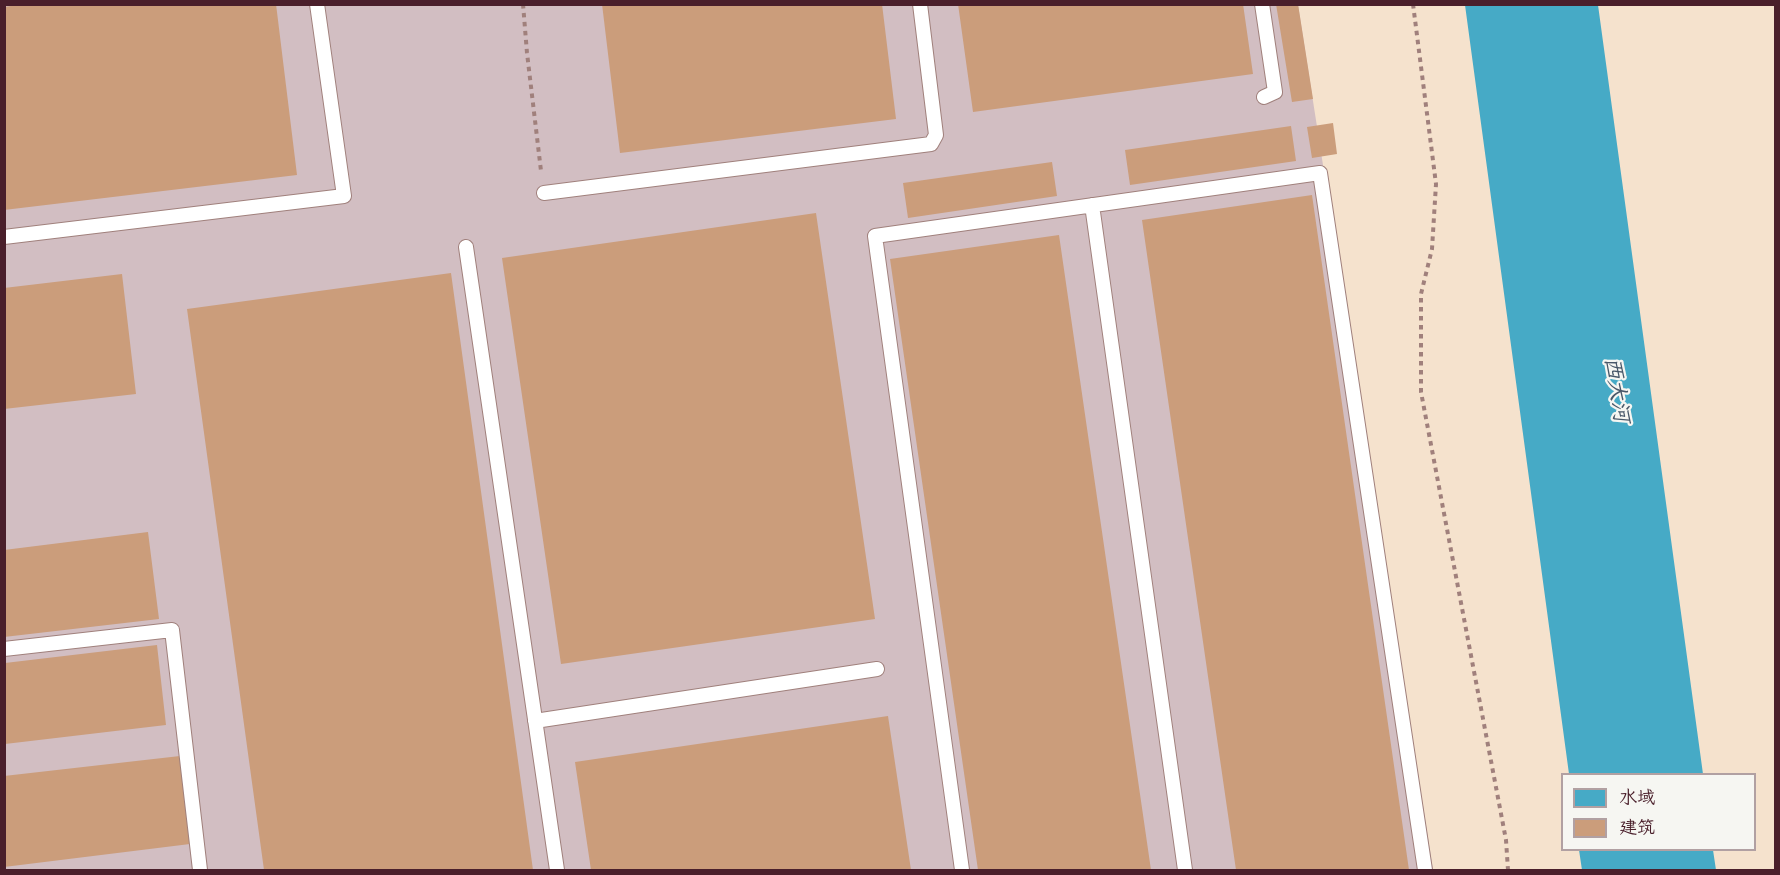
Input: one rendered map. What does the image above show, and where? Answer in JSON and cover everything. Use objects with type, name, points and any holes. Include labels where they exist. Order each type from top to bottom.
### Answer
[{"type":"lane","points":[[4,237],[344,196],[318,4]]},
{"type":"lane","points":[[544,193],[931,144],[936,135],[920,4]]},
{"type":"lane","points":[[1262,4],[1275,92],[1264,97]]},
{"type":"lane","points":[[962,870],[875,236],[1320,173],[1425,870]]},
{"type":"lane","points":[[1092,205],[1185,870]]},
{"type":"lane","points":[[466,247],[556,870]]},
{"type":"lane","points":[[4,649],[172,630],[200,870]]},
{"type":"lane","points":[[535,721],[877,669]]},
{"type":"path","points":[[523,4],[526,53],[544,193]]},
{"type":"path","points":[[1413,4],[1436,184],[1432,249],[1421,294],[1421,392],[1506,840],[1508,870]]},
{"type":"shaded area","points":[[5,5],[1298,5],[1433,870],[5,870]]},
{"type":"water","name":"西大河","points":[[1465,5],[1598,5],[1703,773],[1569,773]]},
{"type":"water","points":[[1579,851],[1713,851],[1716,870],[1582,870]]},
{"type":"building","points":[[24,4],[276,4],[297,175],[4,210],[4,7]]},
{"type":"building","points":[[602,4],[882,4],[896,119],[620,153]]},
{"type":"building","points":[[958,4],[1243,4],[1253,74],[973,112]]},
{"type":"building","points":[[1276,4],[1298,4],[1313,99],[1292,102]]},
{"type":"building","points":[[1333,123],[1337,154],[1312,158],[1307,127]]},
{"type":"building","points":[[1291,126],[1296,161],[1130,185],[1125,150]]},
{"type":"building","points":[[1052,162],[1057,196],[908,218],[903,183]]},
{"type":"building","points":[[1312,195],[1409,870],[1236,870],[1142,220]]},
{"type":"building","points":[[816,213],[875,619],[561,664],[502,258]]},
{"type":"building","points":[[1059,235],[1151,870],[978,870],[890,259]]},
{"type":"building","points":[[451,273],[533,870],[264,870],[187,309]]},
{"type":"building","points":[[122,274],[136,394],[4,409],[4,288]]},
{"type":"building","points":[[148,532],[159,619],[4,637],[4,550]]},
{"type":"building","points":[[157,645],[166,725],[5,744],[5,663]]},
{"type":"building","points":[[888,716],[911,870],[591,870],[575,762]]},
{"type":"building","points":[[180,756],[190,844],[4,867],[4,776]]}]
